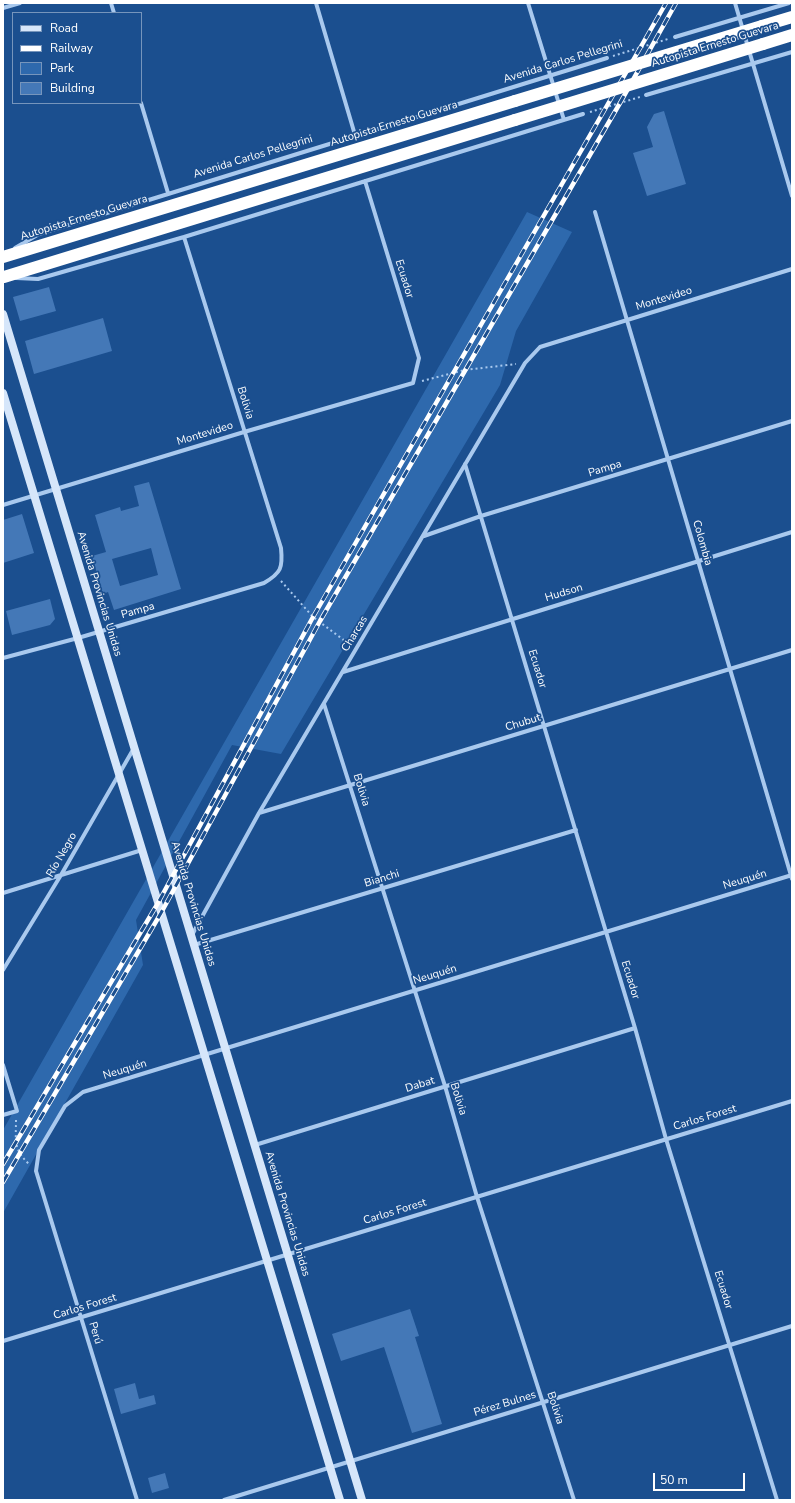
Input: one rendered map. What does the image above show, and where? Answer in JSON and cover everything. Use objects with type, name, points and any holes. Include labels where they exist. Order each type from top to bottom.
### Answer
[{"type":"highway","name":"Autopista Ernesto Guevara","points":[[3,256],[792,17]]},
{"type":"highway","name":"Autopista Ernesto Guevara","points":[[4,278],[792,35]]},
{"type":"main road","name":"Avenida Provincias Unidas","points":[[3,314],[362,1500]]},
{"type":"main road","points":[[3,393],[78,638],[118,776],[142,850],[340,1500]]},
{"type":"street","points":[[3,8],[20,3]]},
{"type":"street","points":[[316,3],[355,135]]},
{"type":"street","points":[[528,3],[564,120]]},
{"type":"street","points":[[735,3],[792,196]]},
{"type":"street","points":[[675,37],[789,3]]},
{"type":"street","points":[[646,95],[792,52]]},
{"type":"street","name":"Avenida Carlos Pellegrini","points":[[3,256],[39,234],[607,58]]},
{"type":"street","points":[[141,104],[168,193]]},
{"type":"street","points":[[4,278],[38,279],[184,237],[583,114]]},
{"type":"street","name":"Ecuador","points":[[365,181],[419,358],[413,383]]},
{"type":"street","name":"Colombia","points":[[595,212],[792,876]]},
{"type":"street","name":"Bolivia","points":[[184,237],[281,548],[283,563],[277,575]]},
{"type":"street","name":"Montevideo","points":[[540,347],[792,269]]},
{"type":"street","name":"Charcas","points":[[191,936],[259,813],[524,363],[540,347]]},
{"type":"street","name":"Montevideo","points":[[3,505],[244,432],[413,383]]},
{"type":"street","name":"Pampa","points":[[423,536],[481,516],[792,421]]},
{"type":"street","name":"Ecuador","points":[[465,464],[635,1028],[666,1139],[731,1345],[777,1500]]},
{"type":"street","name":"Hudson","points":[[343,672],[512,618],[792,532]]},
{"type":"street","name":"Pampa","points":[[3,658],[99,632],[264,583],[277,575]]},
{"type":"street","name":"Chubut","points":[[259,813],[792,650]]},
{"type":"street","name":"Bolivia","points":[[324,704],[445,1086],[477,1197],[544,1402],[574,1500]]},
{"type":"street","name":"Río Negro","points":[[3,970],[61,875],[134,748]]},
{"type":"street","name":"Bianchi","points":[[194,945],[576,830]]},
{"type":"street","points":[[3,893],[142,850]]},
{"type":"street","name":"Neuquén","points":[[36,1171],[39,1150],[65,1106],[84,1092],[414,990],[792,876]]},
{"type":"street","name":"Dabat","points":[[255,1145],[635,1028]]},
{"type":"street","points":[[3,1065],[17,1111],[3,1115]]},
{"type":"street","name":"Carlos Forest","points":[[3,1341],[792,1101]]},
{"type":"street","name":"Perú","points":[[36,1171],[137,1500]]},
{"type":"street","name":"Pérez Bulnes","points":[[224,1500],[792,1326]]},
{"type":"path","name":"Avenida Carlos Pellegrini","points":[[607,58],[675,37]]},
{"type":"path","points":[[583,114],[646,95]]},
{"type":"path","points":[[413,383],[465,370],[524,363]]},
{"type":"path","points":[[277,575],[313,617],[356,650]]},
{"type":"path","points":[[17,1111],[16,1143],[19,1155],[36,1171]]},
{"type":"green space","points":[[527,212],[572,232],[516,331],[500,385],[281,754],[232,745],[136,920],[143,965],[3,1213],[3,1130]]},
{"type":"building","points":[[664,111],[686,184],[647,196],[633,153],[653,147],[647,127],[654,114]]},
{"type":"building","points":[[49,287],[56,311],[20,321],[13,297]]},
{"type":"building","points":[[103,318],[112,351],[34,374],[25,341]]},
{"type":"building","points":[[149,482],[181,589],[114,610],[108,592],[103,594],[92,556],[106,552],[95,515],[120,507],[121,511],[139,506],[134,486]],"holes":[[[151,548],[158,575],[120,586],[112,559]]]},
{"type":"building","points":[[22,514],[34,553],[3,563],[3,520]]},
{"type":"building","points":[[50,599],[55,619],[50,625],[12,635],[6,611]]},
{"type":"building","points":[[410,1309],[419,1336],[415,1337],[442,1424],[412,1433],[384,1347],[341,1361],[332,1334]]},
{"type":"building","points":[[135,1383],[139,1399],[154,1395],[156,1404],[121,1414],[114,1389]]},
{"type":"building","points":[[165,1473],[169,1488],[152,1493],[148,1478]]},
{"type":"railway","points":[[3,1164],[158,903],[313,617],[666,3]]},
{"type":"railway","points":[[3,1182],[161,913],[320,621],[620,103],[676,3]]}]
